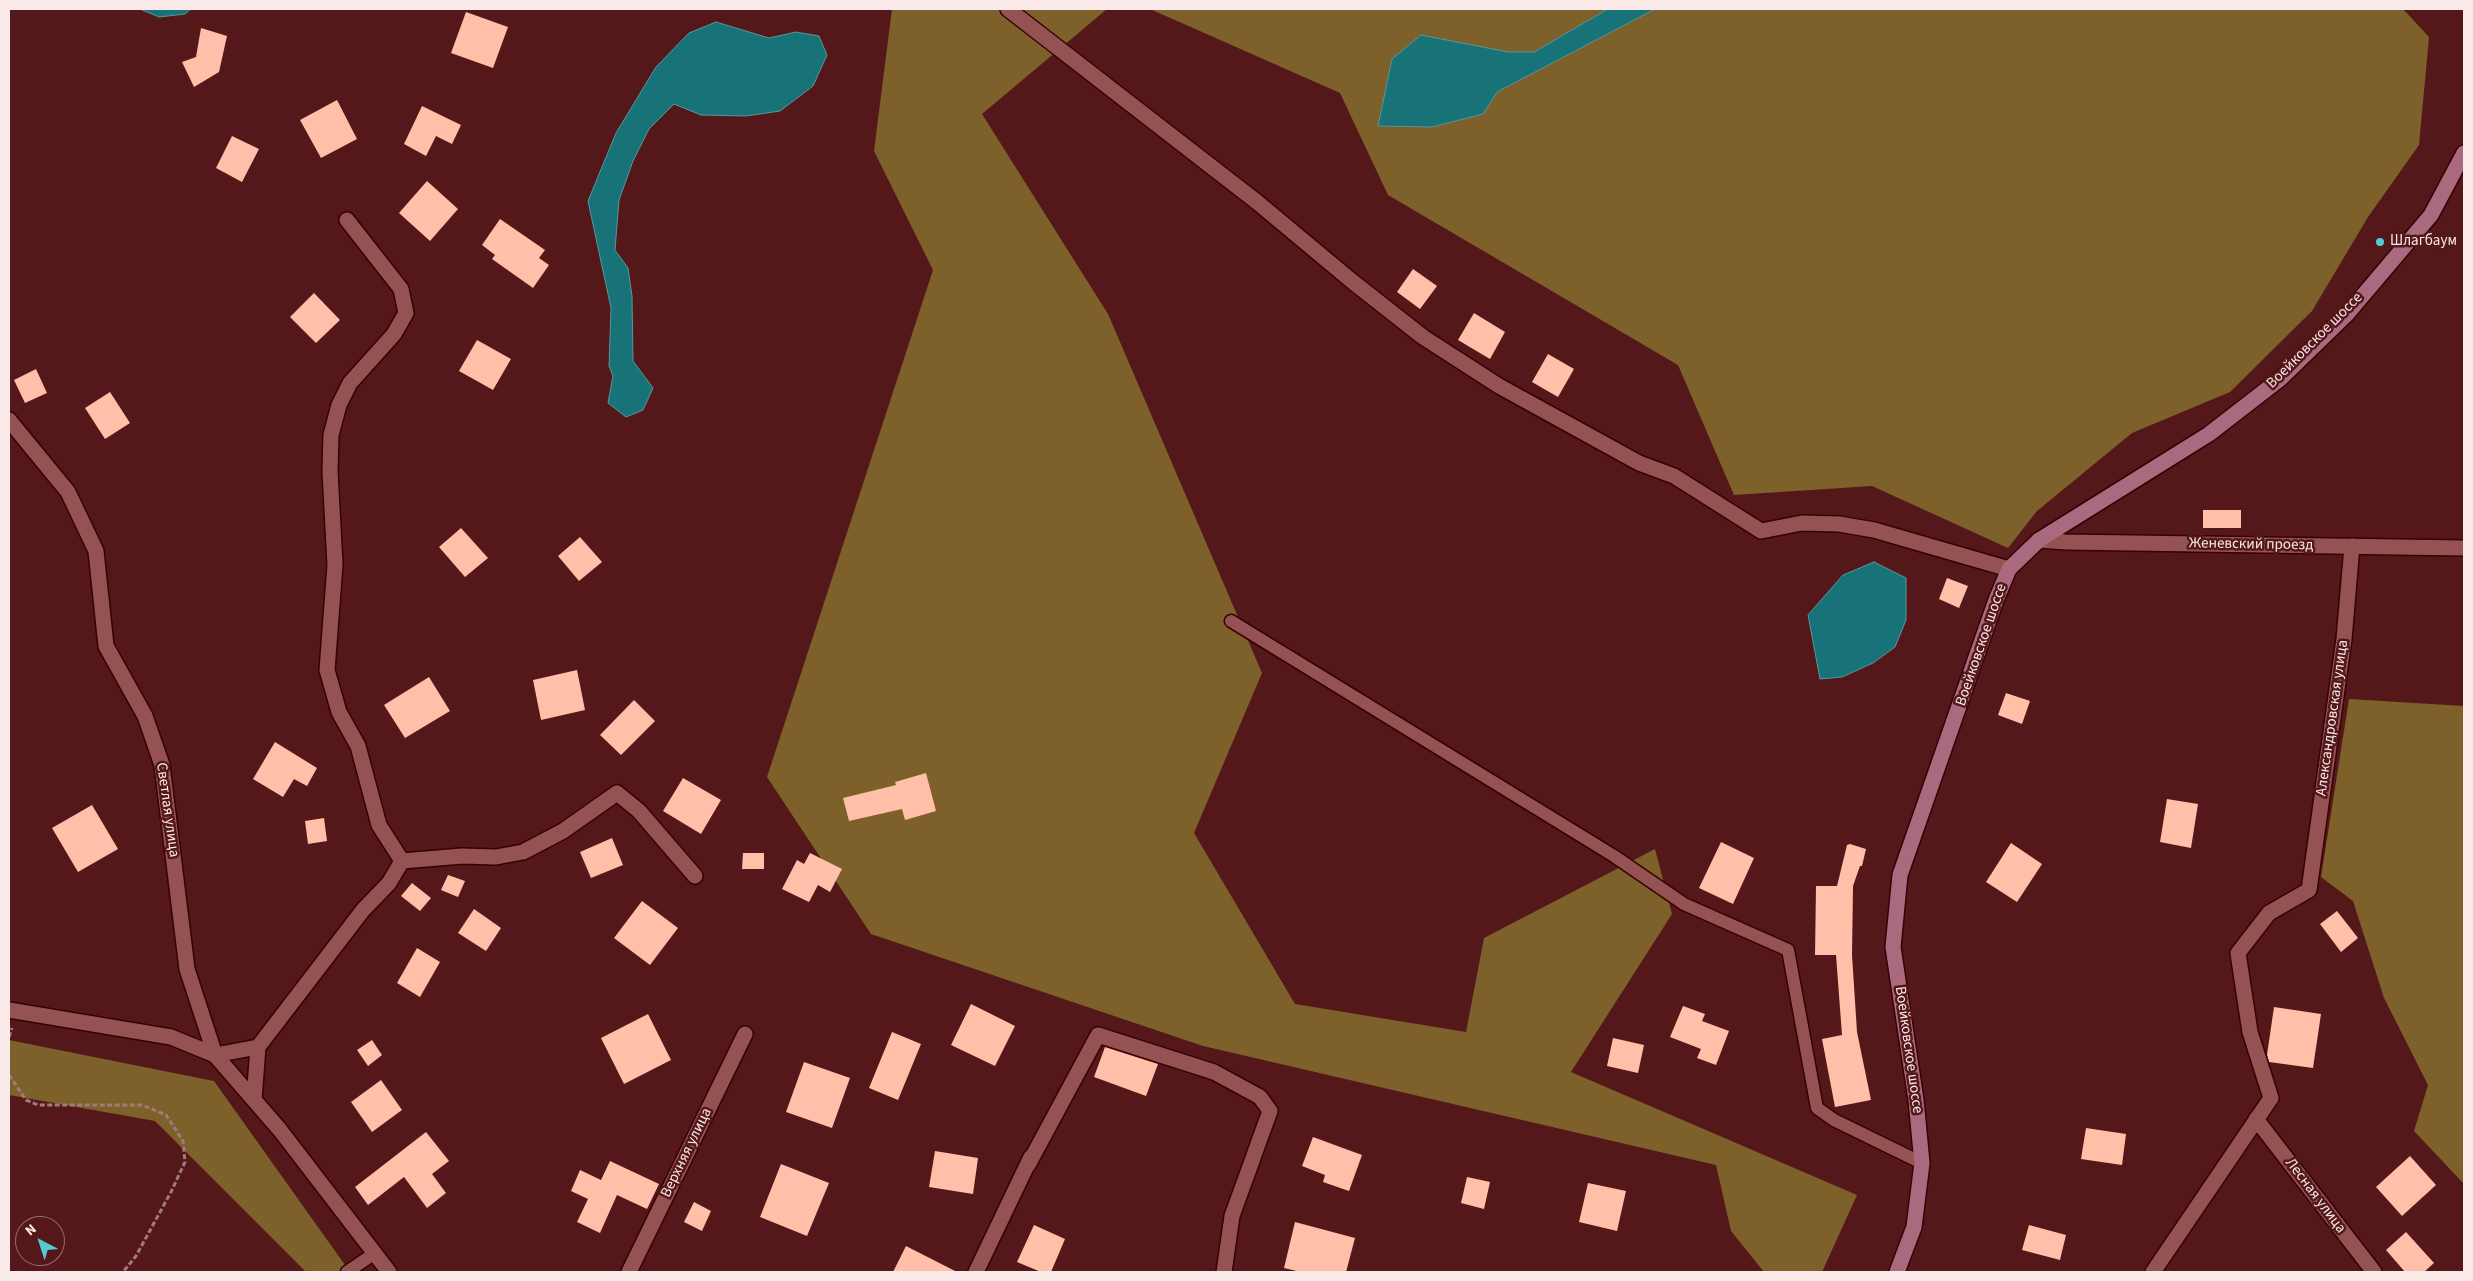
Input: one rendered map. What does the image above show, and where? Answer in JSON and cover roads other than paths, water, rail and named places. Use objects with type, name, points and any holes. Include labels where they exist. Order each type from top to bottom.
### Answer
[{"type":"street","points":[[1008,9],[1257,202],[1423,337],[1499,386],[1639,463],[1674,476],[1761,531],[1802,523],[1839,524],[1874,530],[2009,569]]},
{"type":"street","name":"Воейковское шоссе","points":[[1897,1272],[1914,1227],[1922,1163],[1916,1100],[1893,947],[1900,875],[1996,600],[2009,569],[2038,540],[2209,434],[2280,379],[2348,313],[2430,215],[2464,158]]},
{"type":"street","points":[[347,220],[401,289],[406,313],[394,334],[350,383],[339,405],[332,435],[330,471],[334,565],[327,670],[340,712],[358,746],[379,825],[402,861]]},
{"type":"street","name":"Светлая улица","points":[[9,420],[68,492],[96,551],[106,646],[145,716],[162,765],[187,969],[215,1055]]},
{"type":"street","name":"Женевский проезд","points":[[2038,540],[2464,548]]},
{"type":"street","name":"Александровская улица","points":[[2256,1119],[2271,1098],[2250,1032],[2238,954],[2269,913],[2309,890],[2344,639],[2352,546]]},
{"type":"street","points":[[402,861],[462,856],[496,857],[523,852],[564,831],[617,793],[639,811],[695,876]]},
{"type":"street","points":[[254,1100],[258,1047],[363,910],[389,883],[402,861]]},
{"type":"street","points":[[9,1010],[171,1037],[215,1055],[280,1130],[390,1272]]},
{"type":"street","name":"Верхняя улица","points":[[629,1272],[746,1034]]},
{"type":"street","points":[[976,1272],[1030,1159],[1098,1035],[1214,1072],[1260,1097],[1270,1111],[1232,1216],[1224,1272]]},
{"type":"street","points":[[215,1055],[258,1047]]},
{"type":"street","points":[[2153,1272],[2256,1119]]},
{"type":"street","name":"Лесная улица","points":[[2256,1119],[2374,1272]]},
{"type":"lane","points":[[1231,621],[1614,856],[1684,904],[1788,950],[1817,1108],[1834,1120],[1922,1163]]},
{"type":"lane","points":[[347,1272],[375,1253]]},
{"type":"water","points":[[140,9],[191,9],[185,14],[159,17]]},
{"type":"water","points":[[1608,9],[1655,9],[1497,92],[1483,114],[1432,127],[1378,126],[1392,59],[1421,35],[1508,52],[1534,52]]},
{"type":"water","points":[[716,22],[769,38],[796,32],[819,36],[827,55],[813,86],[780,111],[746,116],[701,115],[674,104],[649,129],[633,161],[619,200],[615,250],[628,268],[632,296],[633,361],[653,388],[643,410],[626,417],[608,403],[613,376],[609,366],[611,308],[588,201],[616,133],[656,67],[689,33]]},
{"type":"water","points":[[1874,562],[1906,578],[1906,620],[1895,647],[1873,663],[1842,677],[1820,679],[1808,615],[1843,575]]},
{"type":"place","name":"Шлагбаум","points":[[2380,242]]}]
